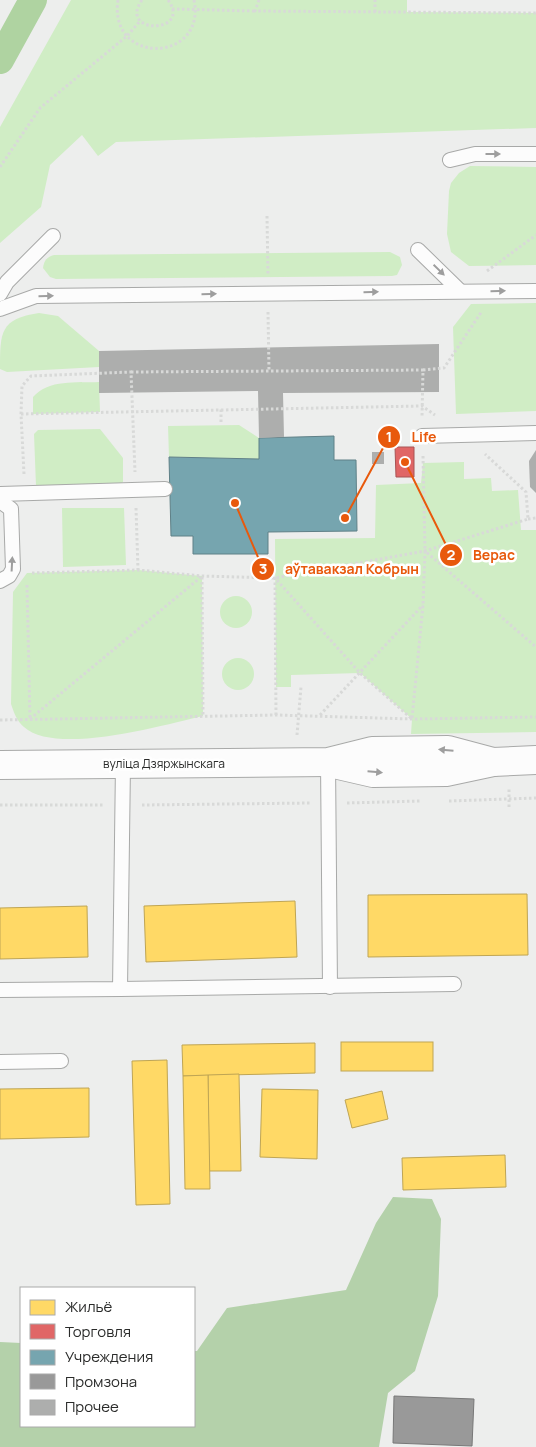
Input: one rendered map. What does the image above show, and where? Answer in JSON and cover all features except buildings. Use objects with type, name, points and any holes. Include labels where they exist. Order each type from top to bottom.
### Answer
[{"type":"main road","name":"вуліца Дзяржынскага","points":[[0,765],[328,762],[374,773],[446,772],[493,762],[536,760]]},
{"type":"lane","points":[[450,160],[475,154],[536,154]]},
{"type":"lane","points":[[0,294],[7,282],[53,236]]},
{"type":"lane","points":[[418,250],[460,291]]},
{"type":"lane","points":[[0,309],[11,303],[36,296],[536,291]]},
{"type":"lane","points":[[422,436],[536,433]]},
{"type":"lane","points":[[0,494],[165,489]]},
{"type":"lane","points":[[0,501],[11,509],[13,569],[11,574],[0,581]]},
{"type":"lane","points":[[328,762],[326,803],[330,987]]},
{"type":"lane","points":[[120,989],[122,764]]},
{"type":"lane","points":[[0,990],[454,984]]},
{"type":"lane","points":[[0,1062],[61,1061]]},
{"type":"path","points":[[118,0],[117,14],[121,27],[127,36],[139,46],[151,49],[164,49],[175,45],[185,37],[192,26],[195,8],[194,0]]},
{"type":"path","points":[[142,0],[138,8],[141,20],[149,26],[160,27],[169,20],[172,9],[168,0]]},
{"type":"path","points":[[255,11],[260,0]]},
{"type":"path","points":[[375,0],[375,12]]},
{"type":"path","points":[[172,9],[536,13]]},
{"type":"path","points":[[0,166],[40,108],[127,36],[141,20]]},
{"type":"path","points":[[25,493],[21,414],[22,386],[31,376],[131,372],[423,370],[422,436],[425,550],[423,605],[412,719]]},
{"type":"path","points":[[131,372],[138,570]]},
{"type":"path","points":[[21,414],[133,410],[422,406],[486,454],[526,492],[528,519]]},
{"type":"path","points":[[220,409],[220,422]]},
{"type":"path","points":[[27,574],[138,570],[202,576],[274,578],[425,550],[536,518]]},
{"type":"path","points":[[425,550],[536,647]]},
{"type":"path","points":[[202,576],[203,716]]},
{"type":"path","points":[[30,719],[202,576]]},
{"type":"path","points":[[274,578],[360,673],[412,719]]},
{"type":"path","points":[[274,578],[276,714]]},
{"type":"path","points":[[27,583],[30,719]]},
{"type":"path","points":[[320,715],[423,605]]},
{"type":"path","points":[[296,763],[301,687]]},
{"type":"path","points":[[0,720],[276,714],[412,719],[536,717]]},
{"type":"path","points":[[444,801],[536,798]]},
{"type":"path","points":[[0,805],[426,801]]},
{"type":"green space","points":[[71,0],[407,0],[407,12],[536,13],[536,128],[116,142],[98,156],[82,135],[50,165],[41,207],[0,243],[0,127]]},
{"type":"green space","points":[[470,166],[536,167],[536,265],[469,266],[451,252],[447,234],[449,191],[451,183],[459,173]]},
{"type":"green space","points":[[390,252],[400,257],[402,265],[397,275],[392,276],[56,279],[50,277],[43,268],[46,259],[54,255]]},
{"type":"green space","points":[[536,303],[536,411],[456,414],[453,327],[471,304]]},
{"type":"green space","points":[[39,313],[58,316],[99,351],[99,367],[7,372],[0,369],[2,337],[5,329],[16,319]]},
{"type":"green space","points":[[72,382],[99,382],[100,412],[33,414],[33,397],[47,387]]},
{"type":"green space","points":[[239,425],[259,438],[259,459],[169,457],[168,426]]},
{"type":"green space","points":[[100,429],[123,458],[123,482],[118,486],[42,488],[36,486],[34,434],[38,430]]},
{"type":"green space","points":[[464,462],[464,479],[491,478],[492,491],[518,490],[521,530],[536,530],[536,732],[411,734],[412,719],[360,673],[291,675],[291,687],[276,687],[275,539],[375,538],[376,485],[421,483],[423,463]]},
{"type":"green space","points":[[62,508],[124,508],[126,565],[63,567]]},
{"type":"green space","points":[[138,570],[202,576],[203,716],[137,731],[84,739],[60,739],[39,735],[24,727],[11,704],[13,592],[27,573]]},
{"type":"green space","points":[[236,596],[242,597],[247,601],[251,606],[251,618],[247,623],[242,627],[236,628],[230,627],[225,623],[221,618],[220,612],[221,606],[225,601],[230,597]]},
{"type":"green space","points":[[238,658],[244,659],[249,663],[253,668],[253,680],[249,685],[244,689],[238,690],[232,689],[227,685],[223,680],[222,674],[223,668],[227,663],[232,659]]},
{"type":"green space","points":[[393,1197],[432,1199],[441,1219],[438,1296],[415,1371],[388,1393],[379,1447],[0,1447],[0,1342],[20,1343],[20,1427],[195,1427],[195,1351],[197,1351],[227,1308],[346,1290],[376,1223]]},
{"type":"waterway","points":[[0,60],[33,0]]},
{"type":"place","name":"Верас","points":[[405,462]]},
{"type":"place","name":"аўтавакзал Кобрын","points":[[235,503]]},
{"type":"place","name":"Life","points":[[345,518]]}]
